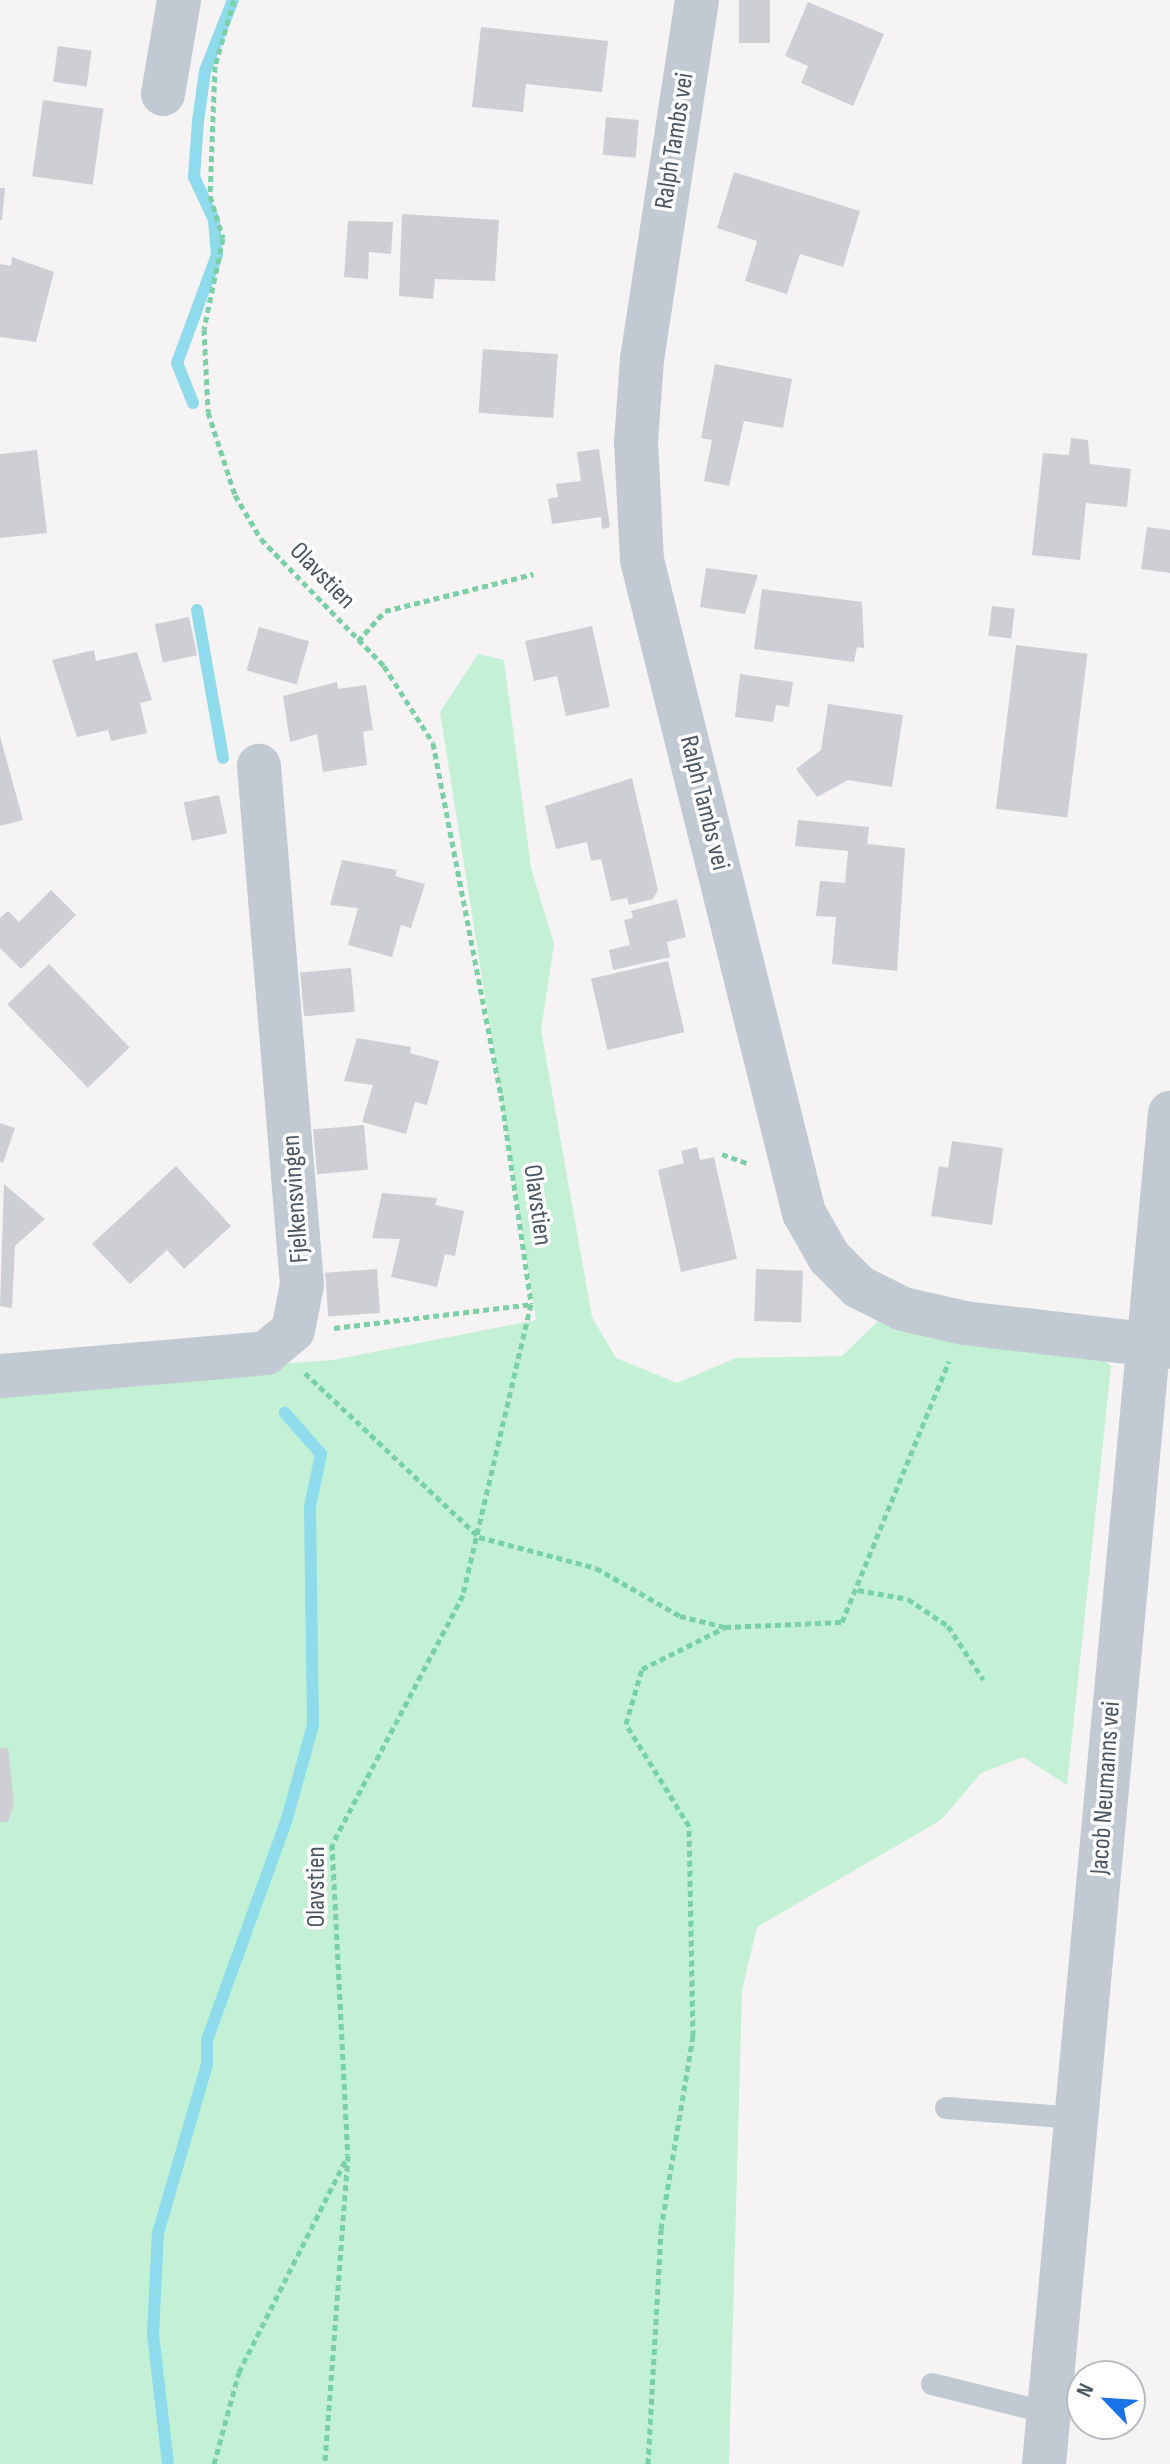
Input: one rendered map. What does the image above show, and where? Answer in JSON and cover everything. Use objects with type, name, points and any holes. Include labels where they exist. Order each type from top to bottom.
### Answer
[{"type":"street","points":[[163,94],[179,0]]},
{"type":"street","name":"Ralph Tambs vei","points":[[697,0],[642,360],[636,442],[642,560],[804,1213],[829,1257],[859,1287],[903,1309],[964,1323],[1160,1345]]},
{"type":"street","name":"Fjelkensvingen","points":[[259,766],[302,1285],[279,1342]]},
{"type":"street","name":"Jacob Neumanns vei","points":[[1044,2464],[1077,2118],[1160,1345],[1170,1113]]},
{"type":"street","points":[[0,1376],[279,1342]]},
{"type":"lane","points":[[946,2108],[1077,2118]]},
{"type":"lane","points":[[932,2384],[1048,2413]]},
{"type":"path","name":"Olavstien","points":[[234,0],[215,66],[210,196],[223,238],[204,329],[208,412],[235,495],[261,539],[408,696],[433,743],[501,1095],[531,1304],[479,1537],[436,1654],[332,1844],[348,2155],[325,2464]]},
{"type":"path","points":[[358,641],[385,611],[533,574]]},
{"type":"path","points":[[531,1304],[279,1342],[293,1361],[479,1537],[596,1568],[680,1616],[725,1627],[842,1622],[858,1590],[964,1323]]},
{"type":"path","points":[[858,1590],[908,1599],[948,1626],[983,1679]]},
{"type":"path","points":[[648,2464],[661,2229],[693,2036],[689,1826],[626,1724],[642,1669],[725,1627]]},
{"type":"path","points":[[214,2464],[239,2372],[348,2155]]},
{"type":"green space","points":[[478,654],[504,660],[531,868],[554,944],[541,1030],[592,1317],[616,1358],[677,1383],[736,1358],[842,1356],[883,1316],[1085,1345],[1111,1366],[1067,1785],[1023,1757],[981,1773],[941,1820],[757,1927],[742,1990],[729,2464],[0,2464],[0,1384],[333,1360],[536,1320],[440,712]]},
{"type":"building","points":[[739,0],[770,0],[770,43],[739,43]]},
{"type":"building","points":[[808,2],[884,34],[853,106],[801,83],[808,66],[785,56]]},
{"type":"building","points":[[481,27],[608,41],[602,92],[526,84],[523,112],[472,107]]},
{"type":"building","points":[[58,46],[92,51],[87,86],[53,82]]},
{"type":"building","points":[[43,100],[103,108],[93,185],[32,176]]},
{"type":"building","points":[[606,117],[639,120],[636,158],[603,155]]},
{"type":"building","points":[[734,172],[860,211],[843,267],[800,254],[787,294],[745,281],[757,241],[717,228]]},
{"type":"building","points":[[0,188],[5,188],[2,220],[0,220]]},
{"type":"building","points":[[402,214],[499,220],[495,281],[435,279],[433,299],[399,296]]},
{"type":"building","points":[[348,221],[393,222],[391,254],[369,252],[368,279],[344,277]]},
{"type":"building","points":[[12,257],[54,272],[36,342],[0,337],[0,264],[11,266]]},
{"type":"building","points":[[483,349],[558,354],[553,418],[479,413]]},
{"type":"building","points":[[715,364],[792,379],[783,428],[744,421],[729,486],[704,481],[712,440],[701,438]]},
{"type":"building","points":[[1071,438],[1088,440],[1090,464],[1131,469],[1127,507],[1086,503],[1080,560],[1032,555],[1043,453],[1069,455]]},
{"type":"building","points":[[599,449],[610,527],[602,529],[601,517],[552,524],[548,499],[558,497],[556,484],[581,481],[577,452]]},
{"type":"building","points":[[37,450],[47,533],[0,538],[0,454]]},
{"type":"building","points":[[1147,527],[1170,530],[1170,573],[1141,569]]},
{"type":"building","points":[[706,568],[758,575],[745,614],[700,607]]},
{"type":"building","points":[[762,589],[862,602],[864,648],[857,647],[854,662],[754,649]]},
{"type":"building","points":[[992,606],[1015,609],[1011,639],[988,636]]},
{"type":"building","points":[[189,617],[197,655],[163,662],[155,624]]},
{"type":"building","points":[[592,626],[610,707],[566,716],[557,676],[534,681],[525,641]]},
{"type":"building","points":[[259,627],[309,641],[297,685],[247,670]]},
{"type":"building","points":[[1016,645],[1087,654],[1067,818],[996,809]]},
{"type":"building","points":[[94,650],[96,661],[137,652],[152,700],[140,703],[147,733],[111,741],[108,730],[77,737],[52,660]]},
{"type":"building","points":[[740,674],[793,682],[789,707],[776,705],[773,722],[735,717]]},
{"type":"building","points":[[337,682],[338,689],[366,685],[373,730],[363,732],[367,765],[323,772],[317,734],[290,742],[283,696]]},
{"type":"building","points":[[828,704],[903,715],[892,787],[848,780],[817,797],[796,769],[821,750]]},
{"type":"building","points":[[0,736],[23,820],[0,826]]},
{"type":"building","points":[[632,778],[658,890],[653,899],[629,905],[627,898],[611,901],[601,859],[591,861],[587,842],[556,849],[545,806]]},
{"type":"building","points":[[219,795],[227,833],[192,841],[184,802]]},
{"type":"building","points":[[798,820],[869,827],[867,844],[905,848],[897,971],[832,964],[836,917],[816,916],[820,881],[845,883],[848,851],[795,846]]},
{"type":"building","points":[[342,860],[397,870],[395,876],[425,884],[411,928],[401,925],[392,957],[348,945],[358,908],[330,905]]},
{"type":"building","points":[[51,890],[76,915],[21,969],[0,948],[0,918],[8,911],[19,922]]},
{"type":"building","points":[[677,899],[686,937],[667,942],[670,957],[613,970],[609,950],[630,945],[624,920],[633,918],[631,911]]},
{"type":"building","points":[[668,961],[684,1032],[607,1050],[591,979]]},
{"type":"building","points":[[49,964],[130,1047],[88,1088],[7,1004]]},
{"type":"building","points":[[351,968],[355,1012],[304,1016],[300,972]]},
{"type":"building","points":[[357,1038],[411,1047],[410,1053],[439,1061],[427,1105],[415,1102],[406,1134],[362,1122],[373,1085],[344,1081]]},
{"type":"building","points":[[0,1123],[15,1128],[3,1163],[0,1162]]},
{"type":"building","points":[[364,1125],[368,1170],[317,1174],[313,1129]]},
{"type":"building","points":[[952,1141],[1003,1148],[992,1225],[931,1216],[939,1166],[948,1168]]},
{"type":"building","points":[[697,1147],[700,1160],[714,1157],[737,1259],[681,1272],[658,1170],[684,1163],[681,1151]]},
{"type":"building","points":[[176,1166],[231,1226],[184,1269],[167,1250],[130,1284],[92,1244]]},
{"type":"building","points":[[4,1184],[45,1219],[15,1246],[12,1308],[0,1306]]},
{"type":"building","points":[[382,1193],[437,1198],[435,1205],[464,1211],[455,1256],[445,1254],[437,1287],[391,1277],[400,1239],[372,1238]]},
{"type":"building","points":[[377,1269],[380,1313],[328,1317],[325,1273]]},
{"type":"building","points":[[756,1269],[803,1271],[801,1323],[754,1321]]},
{"type":"building","points":[[0,1748],[8,1748],[14,1803],[8,1822],[0,1822]]},
{"type":"waterway","points":[[193,403],[177,363],[217,255],[214,220],[194,177],[198,121],[205,71],[233,0]]},
{"type":"waterway","points":[[197,610],[223,758]]},
{"type":"waterway","points":[[168,2464],[153,2334],[158,2233],[207,2064],[207,2040],[286,1822],[313,1725],[310,1507],[321,1454],[285,1413]]}]
